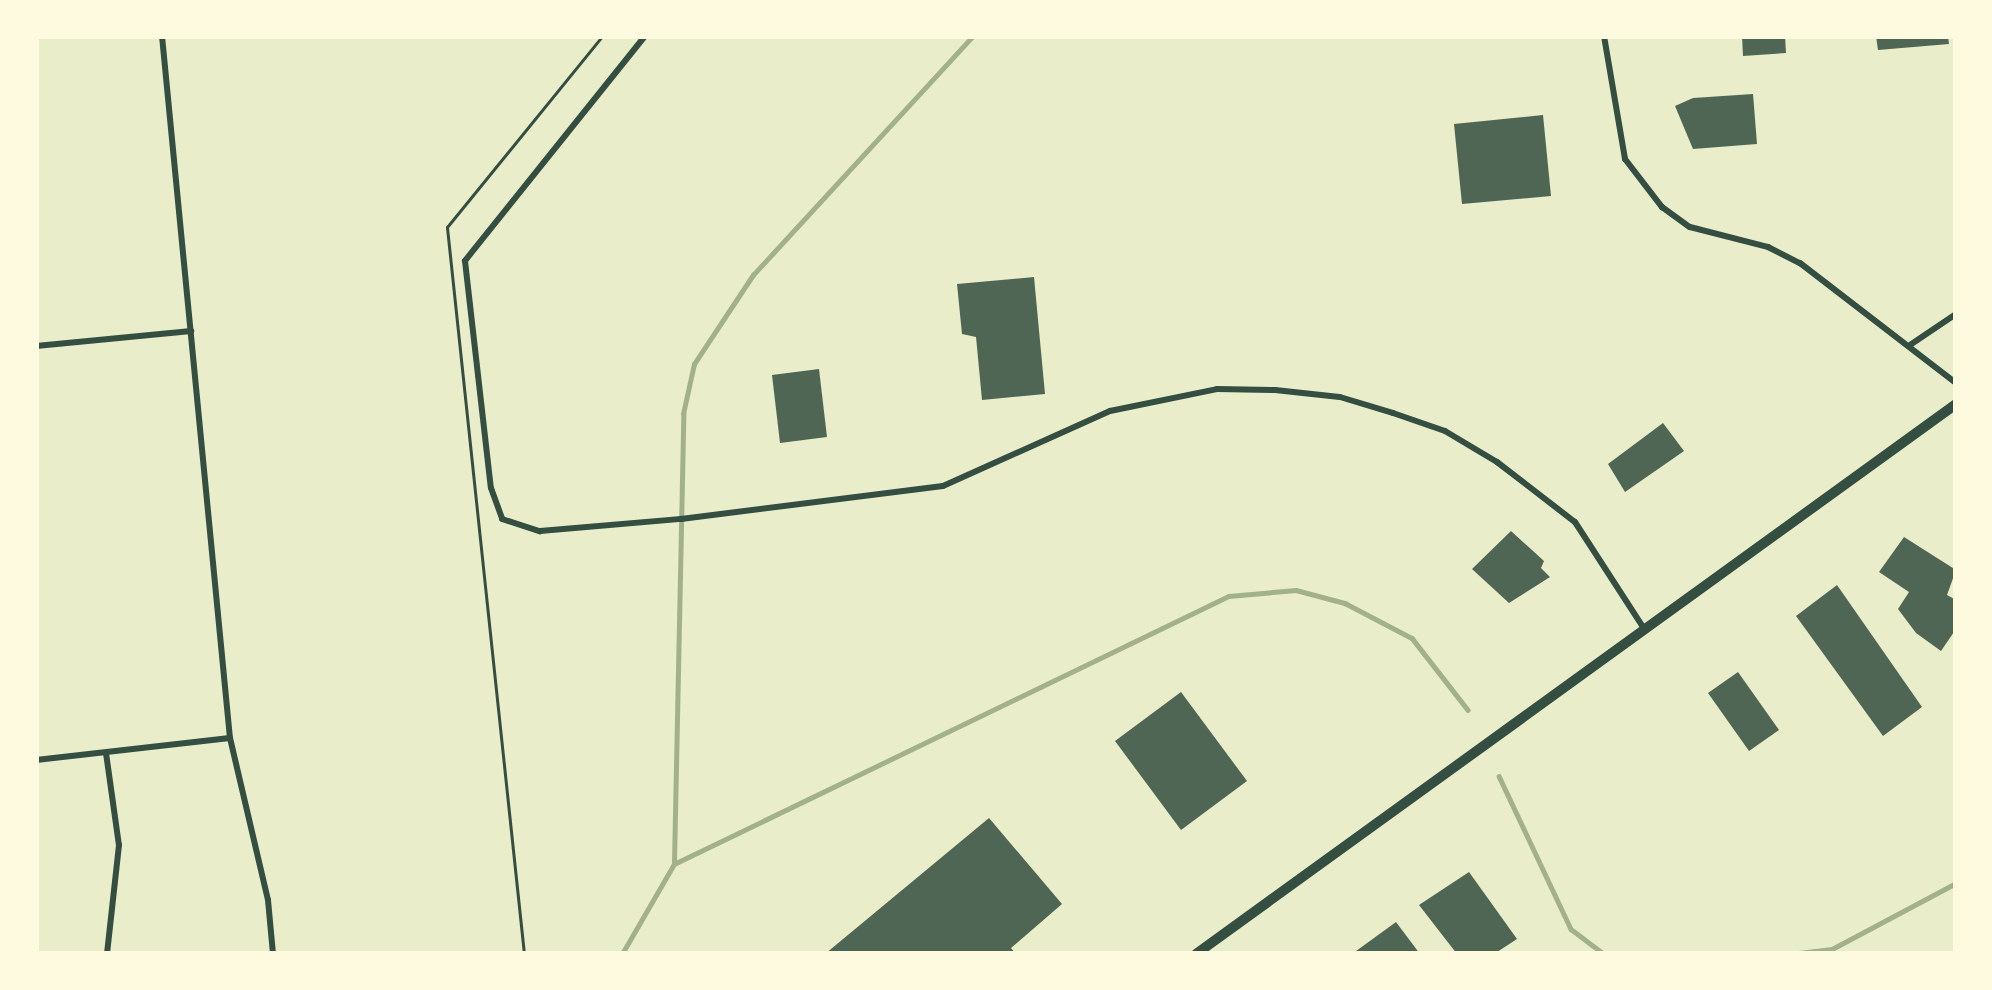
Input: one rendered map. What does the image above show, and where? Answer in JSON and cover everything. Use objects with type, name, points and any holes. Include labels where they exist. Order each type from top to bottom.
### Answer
[{"type":"main road","points":[[1196,954],[1956,404]]},
{"type":"street","points":[[162,36],[230,738],[268,900],[273,954]]},
{"type":"street","points":[[644,36],[465,260],[491,488],[502,519],[539,530],[563,529],[944,485],[1110,411],[1180,394],[1275,389],[1340,397],[1394,412],[1445,431],[1497,462],[1575,522],[1643,627]]},
{"type":"street","points":[[1604,36],[1624,159],[1662,207],[1690,227],[1768,247],[1800,263],[1956,383]]},
{"type":"street","points":[[1910,345],[1956,314]]},
{"type":"street","points":[[36,346],[191,331]]},
{"type":"street","points":[[36,760],[230,738]]},
{"type":"street","points":[[106,753],[119,845],[107,954]]},
{"type":"building","points":[[1742,36],[1785,36],[1786,53],[1743,56]]},
{"type":"building","points":[[1876,36],[1948,36],[1949,44],[1878,50]]},
{"type":"building","points":[[1753,94],[1757,144],[1693,149],[1675,106],[1693,98]]},
{"type":"building","points":[[1543,115],[1551,196],[1462,204],[1454,124]]},
{"type":"building","points":[[1034,277],[1045,394],[982,400],[976,337],[962,334],[957,284]]},
{"type":"building","points":[[819,369],[827,437],[780,443],[772,375]]},
{"type":"building","points":[[1663,423],[1684,451],[1625,492],[1608,464]]},
{"type":"building","points":[[1511,531],[1544,561],[1541,568],[1550,577],[1509,603],[1472,569]]},
{"type":"building","points":[[1904,537],[1956,570],[1947,595],[1956,600],[1956,629],[1941,651],[1916,633],[1898,609],[1909,592],[1879,572]]},
{"type":"building","points":[[1837,585],[1922,707],[1883,736],[1796,616]]},
{"type":"building","points":[[1738,672],[1779,730],[1749,751],[1708,693]]},
{"type":"building","points":[[1181,692],[1247,781],[1181,830],[1115,741]]},
{"type":"building","points":[[989,818],[1062,904],[1011,948],[1016,954],[825,954]]},
{"type":"building","points":[[1469,872],[1517,939],[1494,954],[1457,954],[1419,905]]},
{"type":"building","points":[[1396,922],[1420,954],[1352,954]]},
{"type":"waterway","points":[[674,862],[683,414],[694,364],[753,275],[973,36]]},
{"type":"waterway","points":[[622,954],[674,864],[1229,596],[1296,590],[1345,603],[1412,638],[1468,710]]},
{"type":"waterway","points":[[1499,776],[1571,929],[1604,954]]},
{"type":"waterway","points":[[1790,954],[1832,949],[1956,883]]}]
